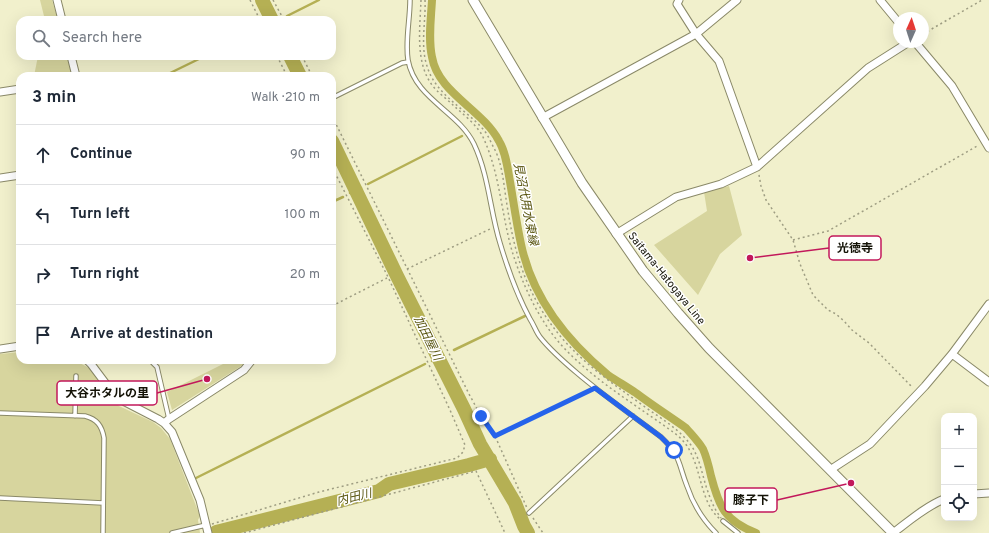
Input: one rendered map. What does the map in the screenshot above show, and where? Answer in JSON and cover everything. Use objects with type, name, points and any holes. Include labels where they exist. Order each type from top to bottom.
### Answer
[{"type":"main road","name":"Saitama-Hatogaya Line","points":[[472,0],[582,184],[643,271],[710,348],[893,533]]},
{"type":"street","points":[[57,0],[61,16]]},
{"type":"street","points":[[679,0],[677,4],[696,34],[719,61],[757,167]]},
{"type":"street","points":[[542,118],[696,34],[737,0]]},
{"type":"street","points":[[880,0],[893,16]]},
{"type":"street","points":[[616,234],[676,197],[721,184],[757,167],[868,68],[900,48]]},
{"type":"street","points":[[920,48],[952,86],[989,148]]},
{"type":"street","points":[[72,60],[75,72]]},
{"type":"street","points":[[0,92],[16,89]]},
{"type":"street","points":[[0,178],[16,176]]},
{"type":"street","points":[[830,470],[870,444],[952,354],[989,304]]},
{"type":"street","points":[[0,349],[16,347]]},
{"type":"street","points":[[952,354],[989,382]]},
{"type":"street","points":[[91,364],[115,396],[167,421],[200,500],[207,529]]},
{"type":"street","points":[[167,421],[244,370],[249,364]]},
{"type":"street","points":[[977,494],[989,493]]},
{"type":"street","points":[[893,533],[914,517],[941,500]]},
{"type":"lane","points":[[410,0],[408,62],[412,73],[420,87],[455,120],[473,143],[483,165],[495,227],[508,271],[522,304],[540,336],[552,352],[595,388],[661,437],[674,450],[695,506],[705,522],[716,533]]},
{"type":"lane","points":[[336,96],[402,63],[408,62]]},
{"type":"lane","points":[[154,364],[157,367],[167,421]]},
{"type":"lane","points":[[75,416],[76,376]]},
{"type":"lane","points":[[0,413],[85,416],[94,418],[102,431],[104,438],[103,533]]},
{"type":"lane","points":[[529,513],[633,416]]},
{"type":"lane","points":[[0,498],[103,503]]},
{"type":"lane","points":[[723,521],[738,533]]},
{"type":"lane","points":[[172,533],[207,529]]},
{"type":"path","points":[[250,0],[258,16]]},
{"type":"path","points":[[273,0],[282,16]]},
{"type":"path","points":[[422,0],[420,38],[423,69],[433,86],[481,133],[495,169],[509,241],[516,264],[536,307],[559,342],[580,363],[610,387],[673,432],[684,442],[697,466],[707,501],[712,510],[723,521]]},
{"type":"path","points":[[425,0],[424,53],[428,71],[445,94],[484,130],[496,154],[501,172],[514,245],[520,266],[532,294],[551,326],[574,353],[596,372],[675,429],[690,444],[698,457],[713,504],[723,521]]},
{"type":"path","points":[[929,31],[982,0]]},
{"type":"path","points":[[279,60],[285,72]]},
{"type":"path","points":[[304,60],[310,72]]},
{"type":"path","points":[[336,124],[469,394],[481,416],[495,436],[529,513],[543,533]]},
{"type":"path","points":[[793,240],[828,231],[985,142]]},
{"type":"path","points":[[757,167],[766,200],[793,240],[800,264],[813,295],[828,310],[840,318],[879,352],[918,393]]},
{"type":"path","points":[[207,529],[319,492],[457,458],[463,452],[464,445],[450,410],[388,278],[336,175]]},
{"type":"path","points":[[407,269],[495,227]]},
{"type":"path","points":[[336,304],[388,278]]},
{"type":"path","points":[[495,436],[595,388]]},
{"type":"path","points":[[244,533],[476,471],[506,533]]},
{"type":"shaded area","points":[[40,0],[52,0],[57,16],[44,16]]},
{"type":"shaded area","points":[[37,60],[68,60],[72,72],[35,72]]},
{"type":"shaded area","points":[[729,186],[742,235],[720,254],[698,295],[654,245],[707,211],[704,192]]},
{"type":"shaded area","points":[[16,352],[16,364],[82,364],[91,369],[104,392],[119,406],[153,422],[161,428],[170,439],[200,516],[198,520],[200,533],[0,533],[0,354]]},
{"type":"shaded area","points":[[223,364],[244,364],[172,410],[167,392]]},
{"type":"waterway","name":"加田屋川","points":[[262,0],[270,16]]},
{"type":"waterway","points":[[287,16],[319,0]]},
{"type":"waterway","name":"見沼代用水東縁","points":[[432,0],[430,43],[436,70],[451,91],[482,119],[501,145],[507,162],[521,244],[526,263],[533,282],[553,317],[579,348],[608,375],[686,428],[703,449],[717,496],[725,512],[737,523],[756,533]]},
{"type":"waterway","points":[[172,72],[197,60]]},
{"type":"waterway","name":"加田屋川","points":[[292,60],[298,72]]},
{"type":"waterway","points":[[368,184],[462,136]]},
{"type":"waterway","name":"加田屋川","points":[[336,149],[480,444],[515,503],[528,533]]},
{"type":"waterway","name":"加田屋川","points":[[350,193],[361,188]]},
{"type":"waterway","points":[[336,200],[343,197]]},
{"type":"waterway","points":[[454,350],[525,316]]},
{"type":"waterway","name":"加田屋川","points":[[432,361],[443,355]]},
{"type":"waterway","points":[[196,478],[425,364]]},
{"type":"waterway","name":"内田川","points":[[216,532],[379,491],[389,484],[490,459]]},
{"type":"place","name":"光徳寺","points":[[750,258]]},
{"type":"place","name":"大谷ホタルの里","points":[[207,379]]},
{"type":"place","name":"膝子下","points":[[851,483]]},
{"type":"route","points":[[481,416],[495,436],[595,388],[661,437],[674,450]]}]
